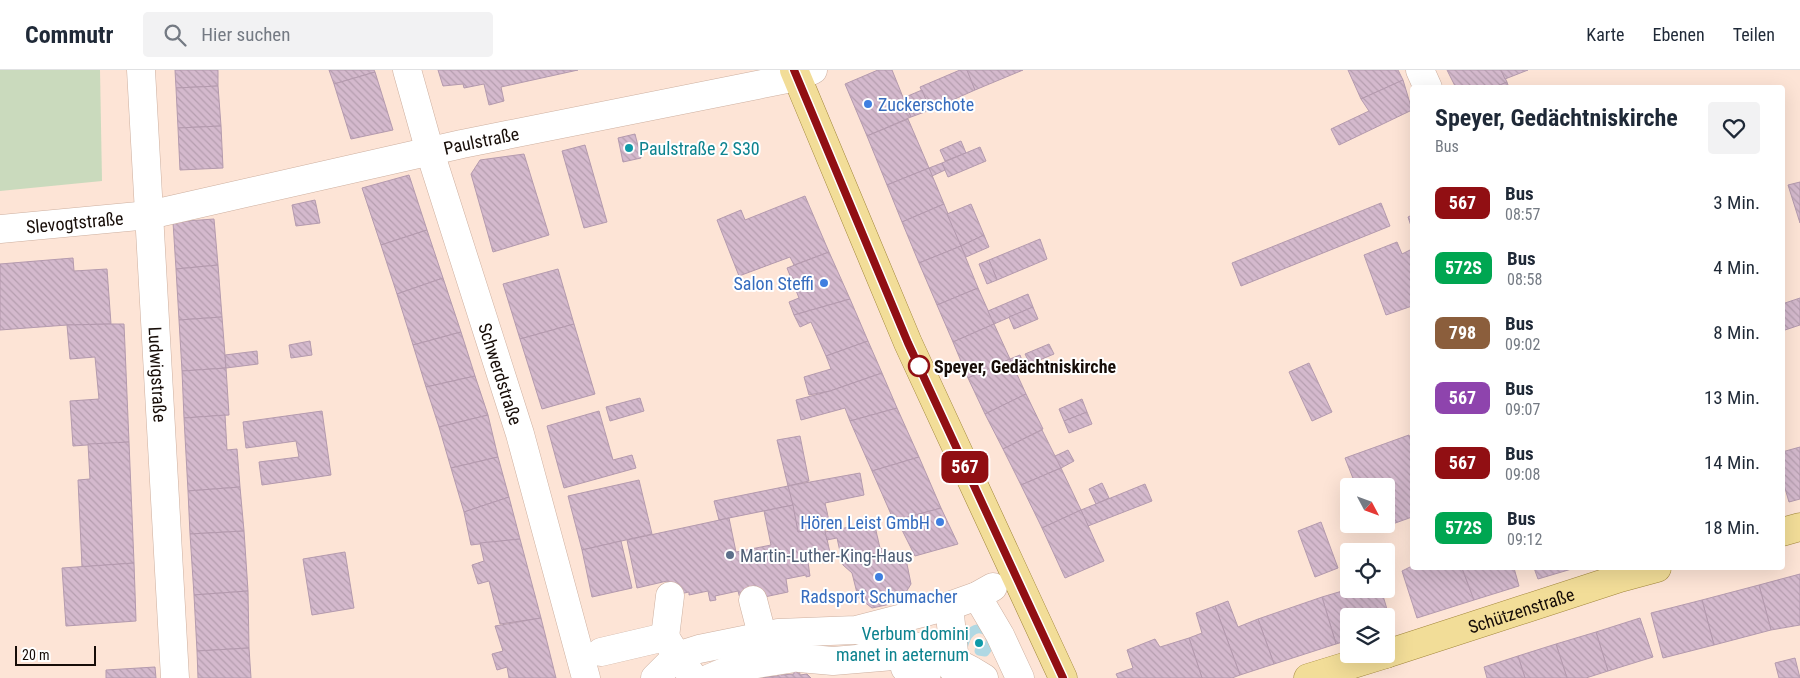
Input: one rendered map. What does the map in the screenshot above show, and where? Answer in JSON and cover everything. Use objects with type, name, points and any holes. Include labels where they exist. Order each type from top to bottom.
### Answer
[{"type":"main road","points":[[802,72],[908,343],[1063,678]]},
{"type":"main road","points":[[1785,531],[1800,527]]},
{"type":"main road","name":"Schützenstraße","points":[[1395,651],[1618,573],[1641,570]]},
{"type":"main road","name":"Schützenstraße","points":[[1308,678],[1357,663]]},
{"type":"street","name":"Ludwigstraße","points":[[141,70],[175,678]]},
{"type":"street","name":"Schwerdstraße","points":[[407,70],[430,152],[520,434],[586,678]]},
{"type":"street","points":[[1420,70],[1427,85]]},
{"type":"street","name":"Paulstraße","points":[[149,215],[802,72]]},
{"type":"street","name":"Slevogtstraße","points":[[0,229],[149,215]]},
{"type":"street","points":[[924,668],[950,606],[985,591],[1014,675]]},
{"type":"street","points":[[655,678],[671,646],[670,596]]},
{"type":"street","points":[[753,600],[766,655]]},
{"type":"street","points":[[924,668],[950,606]]},
{"type":"street","points":[[710,678],[829,632],[856,630],[924,668]]},
{"type":"street","points":[[829,632],[835,669]]},
{"type":"street","points":[[601,652],[671,646],[766,655],[835,669],[924,668]]},
{"type":"street","points":[[671,646],[694,678]]},
{"type":"green space","points":[[0,70],[100,70],[102,181],[0,191]]},
{"type":"building","points":[[175,70],[218,70],[218,86],[176,88]]},
{"type":"building","points":[[329,70],[374,70],[375,72],[334,84]]},
{"type":"building","points":[[438,70],[578,70],[501,87],[504,101],[489,105],[484,84],[464,88],[463,84],[443,86]]},
{"type":"building","points":[[878,70],[892,70],[911,117],[867,136],[845,84]]},
{"type":"building","points":[[960,70],[967,70],[975,90],[930,110],[920,87]]},
{"type":"building","points":[[967,70],[1023,70],[975,90]]},
{"type":"building","points":[[1348,70],[1398,70],[1403,80],[1361,99]]},
{"type":"building","points":[[1447,70],[1501,70],[1507,82],[1500,85],[1454,85]]},
{"type":"building","points":[[1501,70],[1528,70],[1505,79]]},
{"type":"building","points":[[375,72],[393,130],[351,139],[334,84]]},
{"type":"building","points":[[1403,80],[1410,103],[1410,111],[1339,145],[1331,129],[1369,111],[1361,99]]},
{"type":"building","points":[[218,86],[221,126],[178,128],[176,88]]},
{"type":"building","points":[[922,90],[930,110],[911,117],[903,98]]},
{"type":"building","points":[[908,119],[929,168],[887,185],[867,136]]},
{"type":"building","points":[[221,126],[223,168],[180,170],[178,128]]},
{"type":"building","name":"Paulstraße 2 S30","points":[[635,134],[641,158],[623,162],[618,138]]},
{"type":"building","points":[[961,141],[966,153],[945,161],[940,150]]},
{"type":"building","points":[[585,145],[607,222],[584,228],[562,151]]},
{"type":"building","points":[[980,147],[986,161],[948,177],[942,163]]},
{"type":"building","points":[[524,154],[549,235],[493,252],[471,174],[480,160]]},
{"type":"building","points":[[942,163],[945,170],[932,176],[929,168]]},
{"type":"building","points":[[929,168],[944,204],[902,222],[887,185]]},
{"type":"building","points":[[409,175],[427,230],[381,245],[362,188]]},
{"type":"building","points":[[1800,182],[1800,223],[1788,185]]},
{"type":"building","points":[[805,196],[829,252],[794,265],[790,257],[739,276],[717,220],[741,210],[745,220]]},
{"type":"building","points":[[315,200],[320,223],[296,226],[292,205]]},
{"type":"building","points":[[1381,203],[1390,226],[1241,286],[1232,263]]},
{"type":"building","points":[[944,204],[961,246],[919,263],[902,222]]},
{"type":"building","points":[[971,204],[984,235],[961,246],[947,214]]},
{"type":"building","points":[[214,219],[218,265],[176,269],[173,222]]},
{"type":"building","points":[[427,230],[443,278],[397,294],[381,245]]},
{"type":"building","points":[[984,235],[989,247],[966,257],[961,246]]},
{"type":"building","points":[[1040,239],[1047,259],[997,280],[989,260]]},
{"type":"building","points":[[1397,242],[1402,254],[1410,250],[1410,307],[1386,315],[1364,255]]},
{"type":"building","points":[[961,246],[978,288],[937,305],[919,263]]},
{"type":"building","points":[[829,252],[850,299],[794,315],[789,302],[799,298],[787,268]]},
{"type":"building","points":[[73,258],[74,271],[107,269],[111,324],[0,330],[0,264]]},
{"type":"building","points":[[989,260],[997,280],[987,284],[979,264]]},
{"type":"building","points":[[218,265],[222,317],[179,320],[176,269]]},
{"type":"building","points":[[558,269],[574,324],[520,339],[503,284]]},
{"type":"building","points":[[443,278],[461,332],[413,345],[397,294]]},
{"type":"building","points":[[978,288],[994,324],[953,342],[937,305]]},
{"type":"building","points":[[1028,294],[1033,307],[994,324],[988,311]]},
{"type":"building","points":[[1800,298],[1800,325],[1785,330],[1785,303]]},
{"type":"building","points":[[850,299],[868,341],[826,356],[811,322],[800,327],[794,315]]},
{"type":"building","points":[[1033,307],[1038,319],[1014,329],[1009,317]]},
{"type":"building","points":[[222,317],[226,368],[182,371],[179,320]]},
{"type":"building","points":[[124,324],[129,442],[73,446],[70,401],[99,399],[95,357],[70,359],[67,325]]},
{"type":"building","points":[[574,324],[595,394],[542,409],[520,339]]},
{"type":"building","points":[[994,324],[1010,359],[968,378],[953,342]]},
{"type":"building","points":[[461,332],[475,376],[426,387],[413,345]]},
{"type":"building","points":[[310,341],[312,355],[291,358],[289,345]]},
{"type":"building","points":[[868,341],[882,373],[830,391],[809,395],[804,377],[831,369],[826,356]]},
{"type":"building","points":[[1049,344],[1054,354],[1030,364],[1025,354]]},
{"type":"building","points":[[257,351],[258,364],[226,368],[225,355]]},
{"type":"building","points":[[1020,355],[1023,363],[1013,367],[1010,359]]},
{"type":"building","points":[[1010,359],[1026,394],[985,414],[968,378]]},
{"type":"building","points":[[1309,363],[1332,412],[1312,421],[1289,372]]},
{"type":"building","points":[[226,368],[229,415],[184,418],[182,371]]},
{"type":"building","points":[[882,373],[897,408],[850,421],[845,408],[801,420],[796,400],[830,391]]},
{"type":"building","points":[[475,376],[488,415],[439,427],[426,387]]},
{"type":"building","points":[[1026,394],[1043,429],[1003,449],[985,414]]},
{"type":"building","points":[[640,398],[644,411],[610,421],[606,407]]},
{"type":"building","points":[[1082,399],[1087,412],[1064,421],[1059,409]]},
{"type":"building","points":[[897,408],[919,457],[872,471],[850,421]]},
{"type":"building","points":[[322,411],[331,475],[262,485],[259,462],[299,457],[296,441],[246,448],[243,422]]},
{"type":"building","points":[[599,411],[613,460],[632,455],[636,468],[564,488],[547,426]]},
{"type":"building","points":[[1087,412],[1092,424],[1069,433],[1064,421]]},
{"type":"building","points":[[225,415],[227,450],[237,449],[240,487],[188,491],[184,418]]},
{"type":"building","points":[[488,415],[498,457],[451,468],[439,427]]},
{"type":"building","points":[[1042,430],[1061,468],[1021,485],[1003,449]]},
{"type":"building","points":[[1409,435],[1410,518],[1395,523],[1395,478],[1353,478],[1345,458]]},
{"type":"building","points":[[800,436],[809,481],[788,486],[777,440]]},
{"type":"building","points":[[129,442],[134,563],[82,567],[78,480],[90,479],[88,444]]},
{"type":"building","points":[[1800,447],[1800,499],[1789,502],[1785,488],[1785,451]]},
{"type":"building","points":[[1068,450],[1074,461],[1061,468],[1055,456]]},
{"type":"building","points":[[498,457],[509,497],[464,512],[451,468]]},
{"type":"building","points":[[919,457],[941,508],[894,521],[872,471]]},
{"type":"building","points":[[1061,468],[1081,510],[1042,528],[1021,485]]},
{"type":"building","points":[[860,473],[864,495],[825,503],[830,525],[798,532],[788,486]]},
{"type":"building","points":[[639,480],[652,534],[582,550],[568,496]]},
{"type":"building","points":[[1102,483],[1109,498],[1096,504],[1089,489]]},
{"type":"building","points":[[1145,484],[1152,501],[1088,526],[1081,510]]},
{"type":"building","points":[[788,486],[793,505],[719,520],[714,501]]},
{"type":"building","points":[[240,487],[244,531],[190,534],[188,491]]},
{"type":"building","points":[[509,497],[520,539],[471,545],[464,512]]},
{"type":"building","name":"Martin-Luther-King-Haus","points":[[793,505],[798,532],[824,526],[831,557],[808,562],[810,576],[786,579],[788,592],[741,602],[738,591],[715,596],[716,600],[710,601],[708,591],[670,596],[667,581],[637,588],[627,540],[729,518],[736,552],[771,545],[764,511]]},
{"type":"building","points":[[941,508],[958,544],[915,556],[897,520]]},
{"type":"building","points":[[1081,510],[1104,561],[1065,578],[1042,528]]},
{"type":"building","points":[[874,522],[880,548],[906,559],[911,584],[900,602],[872,608],[858,597],[852,573],[843,565],[837,538],[827,540],[825,532]]},
{"type":"building","points":[[1321,522],[1338,568],[1315,577],[1298,531]]},
{"type":"building","points":[[244,531],[248,591],[194,595],[190,534]]},
{"type":"building","points":[[520,539],[541,618],[500,624],[489,581],[478,584],[472,565],[484,561],[480,543]]},
{"type":"building","points":[[621,541],[632,588],[592,597],[582,550]]},
{"type":"building","points":[[345,552],[354,608],[312,615],[303,559]]},
{"type":"building","points":[[134,563],[136,621],[66,626],[62,568]]},
{"type":"building","points":[[1410,567],[1410,570],[1463,570],[1474,600],[1417,618],[1402,571]]},
{"type":"building","points":[[1463,570],[1515,570],[1519,586],[1474,600]]},
{"type":"building","points":[[1535,570],[1568,570],[1538,579]]},
{"type":"building","points":[[1800,574],[1800,625],[1771,630],[1759,585]]},
{"type":"building","points":[[1759,585],[1771,630],[1714,645],[1702,600]]},
{"type":"building","points":[[248,591],[249,648],[197,651],[194,595]]},
{"type":"building","points":[[1340,592],[1340,598],[1384,598],[1387,608],[1340,608],[1340,643],[1336,644],[1322,597]]},
{"type":"building","points":[[1322,597],[1336,644],[1274,664],[1258,619]]},
{"type":"building","points":[[1702,600],[1714,645],[1663,658],[1651,613]]},
{"type":"building","points":[[1228,601],[1238,627],[1258,619],[1274,664],[1240,675],[1215,606]]},
{"type":"building","points":[[1215,606],[1240,675],[1232,678],[1202,678],[1189,638],[1202,633],[1196,613]]},
{"type":"building","points":[[541,618],[556,678],[509,678],[507,667],[497,670],[492,654],[503,651],[495,626]]},
{"type":"building","points":[[1640,618],[1653,657],[1608,671],[1596,632]]},
{"type":"building","points":[[1596,632],[1608,671],[1586,678],[1567,678],[1556,644]]},
{"type":"building","points":[[1189,638],[1202,678],[1118,678],[1116,674],[1133,668],[1127,650],[1155,639],[1160,647]]},
{"type":"building","points":[[1556,644],[1567,678],[1525,678],[1518,656]]},
{"type":"building","points":[[249,648],[251,678],[198,678],[197,651]]},
{"type":"building","points":[[1518,656],[1525,678],[1487,678],[1484,667]]},
{"type":"building","points":[[1795,658],[1800,678],[1779,678],[1775,663]]},
{"type":"building","points":[[155,667],[156,678],[106,678],[106,670]]},
{"type":"building","points":[[799,667],[800,675],[807,674],[811,678],[761,678],[761,674],[765,674],[765,677],[778,676],[777,673],[781,672],[781,675],[794,674],[793,668]]},
{"type":"waterway","points":[[963,649],[966,638],[977,629],[988,633],[990,638],[985,652],[979,651]]},
{"type":"bus line","name":"567","points":[[794,70],[908,343],[1063,678]]},
{"type":"place","name":"Zuckerschote","points":[[868,104]]},
{"type":"place","name":"Paulstraße 2 S30","points":[[629,148]]},
{"type":"place","name":"Salon Steffi","points":[[824,283]]},
{"type":"place","name":"Speyer, Gedächtniskirche","points":[[919,366]]},
{"type":"place","name":"Hören Leist GmbH","points":[[940,522]]},
{"type":"place","name":"Martin-Luther-King-Haus","points":[[730,555]]},
{"type":"place","name":"Radsport Schumacher","points":[[879,577]]},
{"type":"place","name":"Verbum domini manet in aeternum","points":[[979,643]]}]
